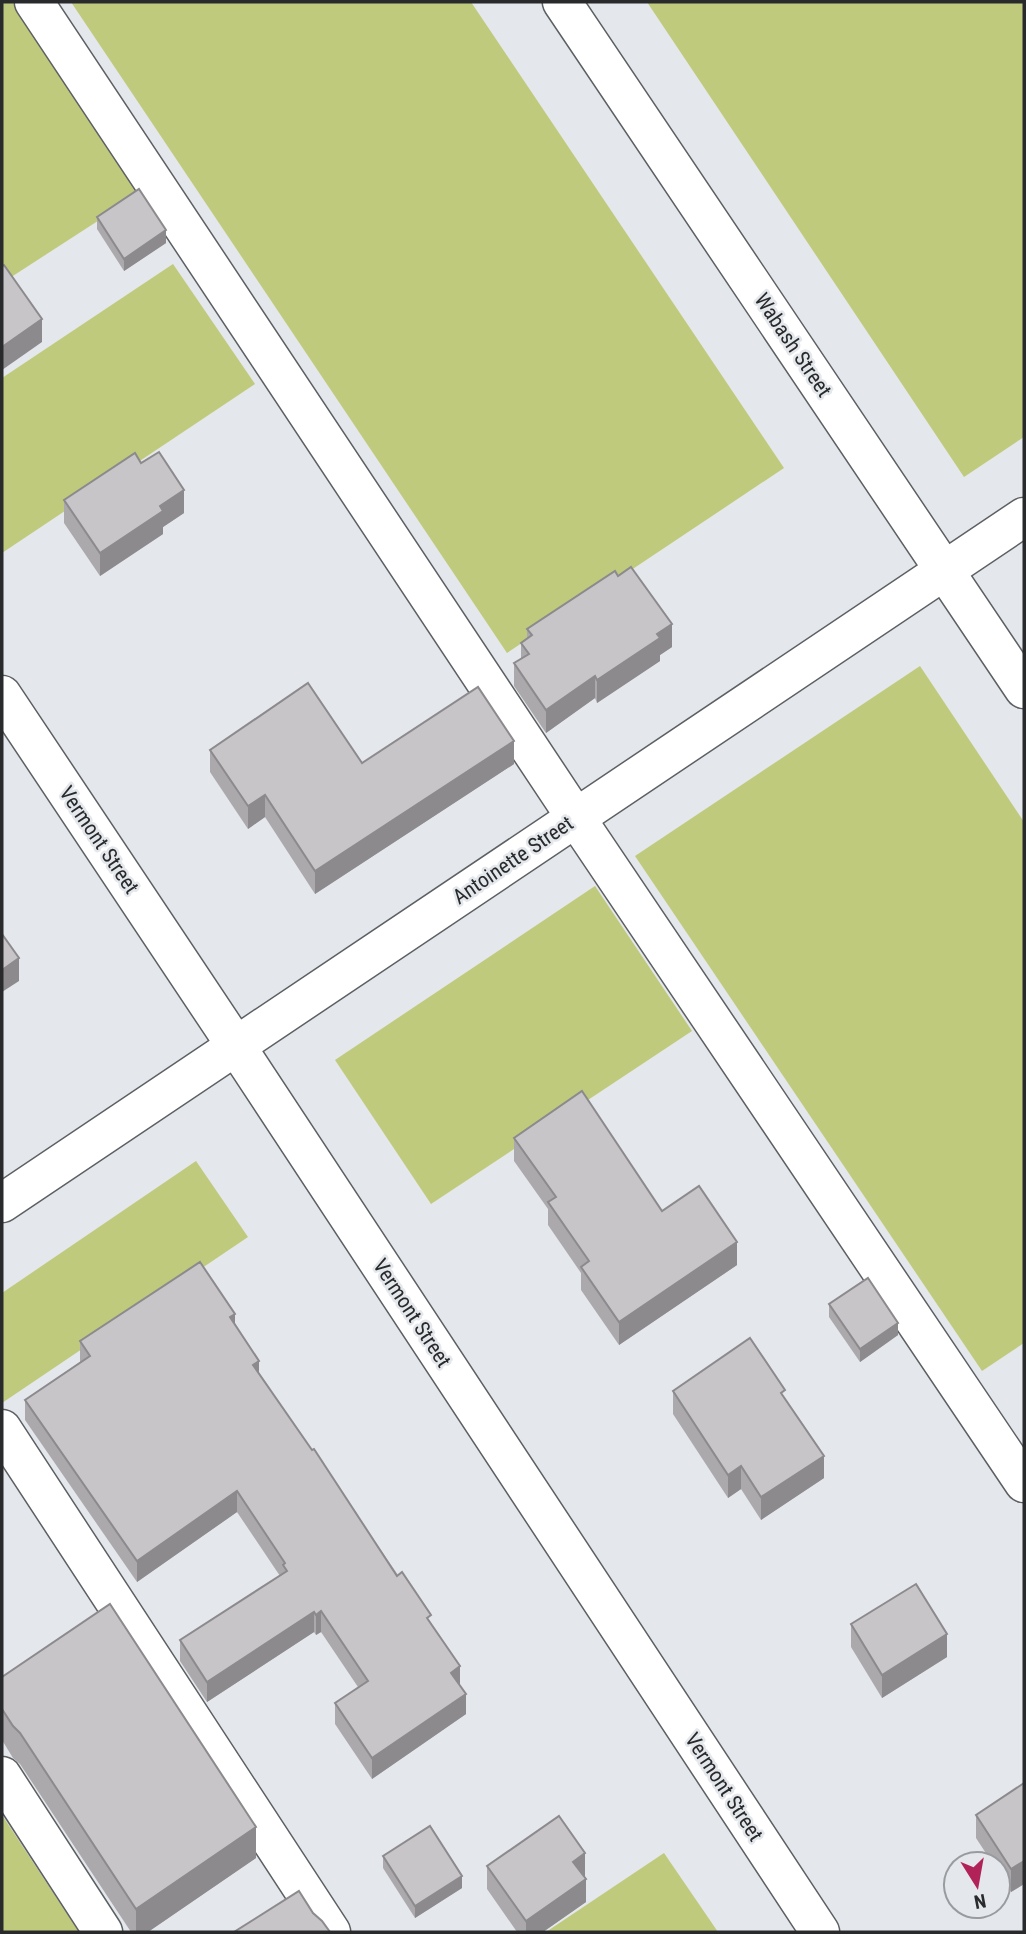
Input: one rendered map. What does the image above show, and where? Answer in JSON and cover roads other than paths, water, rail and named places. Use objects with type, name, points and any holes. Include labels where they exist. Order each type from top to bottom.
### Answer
[{"type":"street","points":[[34,2],[576,818],[1024,1483]]},
{"type":"street","name":"Wabash Street","points":[[562,2],[1024,689]]},
{"type":"street","name":"Antoinette Street","points":[[2,1203],[1024,517]]},
{"type":"street","name":"Vermont Street","points":[[2,695],[820,1932]]},
{"type":"street","points":[[2,1429],[331,1932]]},
{"type":"street","points":[[2,1776],[103,1932]]}]
